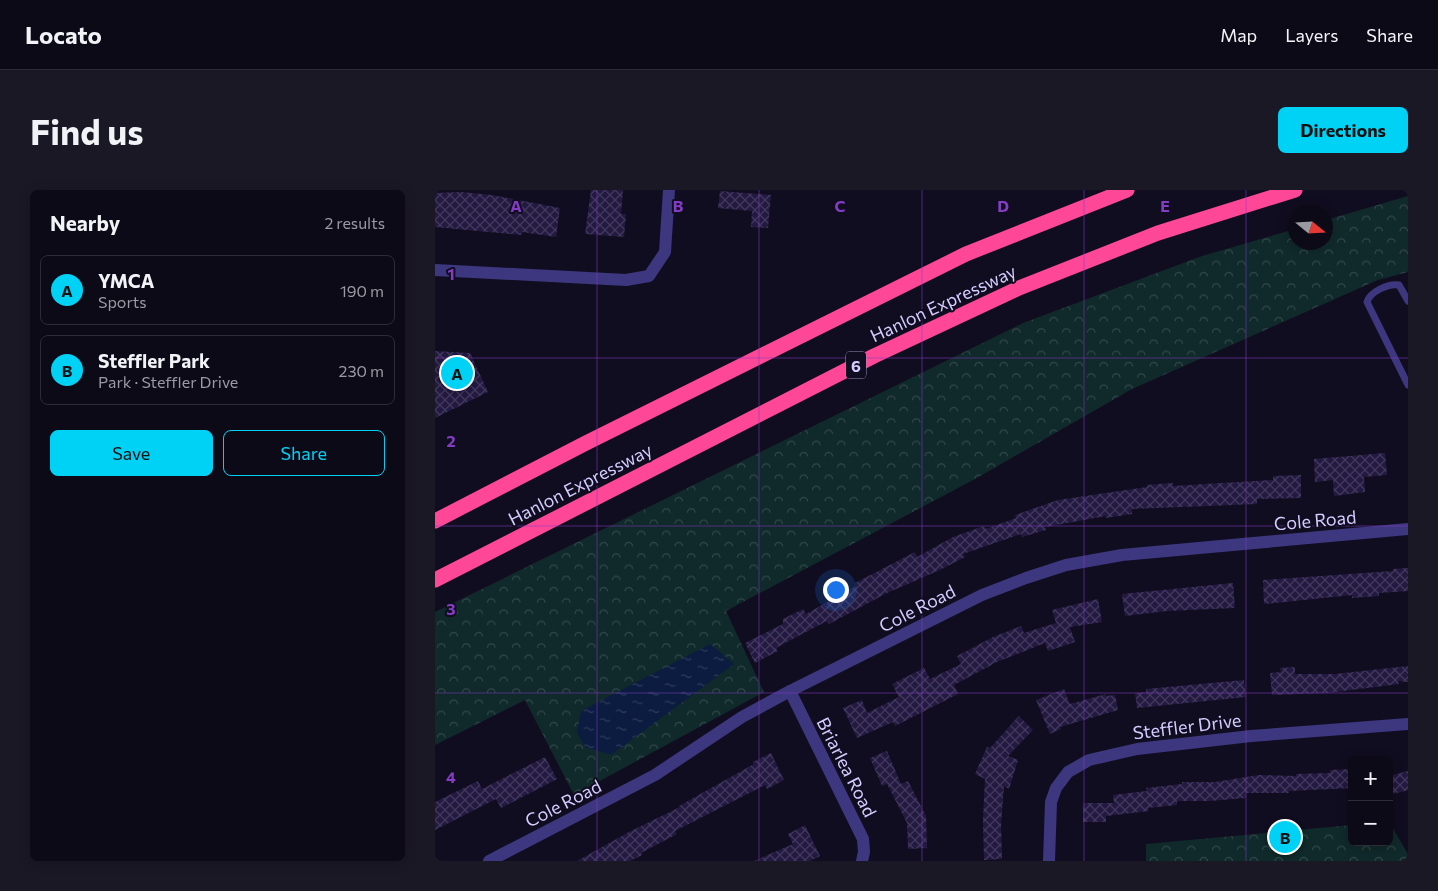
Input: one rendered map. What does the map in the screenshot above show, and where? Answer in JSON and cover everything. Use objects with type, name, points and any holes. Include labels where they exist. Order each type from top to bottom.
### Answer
[{"type":"highway","name":"Hanlon Expressway","points":[[435,521],[586,443],[967,254],[1127,190]]},
{"type":"highway","name":"Hanlon Expressway","points":[[435,580],[875,356],[1019,288],[1158,233],[1295,190]]},
{"type":"street","points":[[435,270],[626,280],[649,276],[665,252],[669,190]]},
{"type":"street","name":"Cole Road","points":[[489,861],[655,775],[742,716],[982,595],[1026,578],[1066,565],[1122,554],[1408,529]]},
{"type":"street","name":"Briarlea Road","points":[[790,691],[863,839],[864,852],[862,861]]},
{"type":"street","name":"Steffler Drive","points":[[1049,861],[1051,802],[1055,788],[1068,772],[1089,760],[1137,749],[1251,736],[1408,724]]},
{"type":"lane","points":[[1408,301],[1399,286],[1392,284],[1371,295],[1367,302],[1408,385]]},
{"type":"green space","points":[[1408,196],[1408,272],[1378,280],[1132,389],[975,479],[726,611],[764,692],[574,795],[525,700],[435,745],[435,612],[1023,323],[1202,256],[1288,231],[1288,250],[1333,250],[1333,218]]},
{"type":"green space","points":[[1348,825],[1348,846],[1393,846],[1393,829],[1408,854],[1408,861],[1146,861],[1146,844]]},
{"type":"water","points":[[710,644],[734,664],[611,755],[585,747],[577,732],[581,711]]},
{"type":"building","points":[[591,190],[623,190],[621,214],[626,214],[624,237],[585,234]]},
{"type":"building","points":[[720,191],[771,195],[768,228],[751,227],[752,211],[718,208]]},
{"type":"building","points":[[461,192],[492,195],[560,208],[556,237],[522,232],[521,235],[435,227],[435,193]]},
{"type":"building","points":[[435,351],[470,353],[488,392],[435,418]]},
{"type":"building","points":[[1385,453],[1387,475],[1364,477],[1365,492],[1334,496],[1333,480],[1315,482],[1314,459]]},
{"type":"building","points":[[1301,475],[1301,498],[1257,499],[1257,504],[1132,509],[1132,514],[1106,518],[1106,516],[1045,527],[1046,530],[1022,537],[1021,534],[963,554],[965,557],[942,569],[887,593],[829,624],[827,621],[802,634],[776,648],[778,651],[755,663],[745,643],[783,624],[783,619],[803,609],[806,614],[856,586],[855,583],[915,552],[917,557],[953,537],[984,526],[986,529],[1016,518],[1015,515],[1058,500],[1147,487],[1147,485],[1173,483],[1173,486],[1273,480],[1273,476]]},
{"type":"building","points":[[1408,568],[1408,591],[1379,593],[1379,596],[1352,598],[1352,595],[1264,604],[1263,580],[1393,571],[1393,569]]},
{"type":"building","points":[[1233,583],[1235,608],[1167,611],[1125,616],[1122,594]]},
{"type":"building","points":[[1098,599],[1102,622],[1070,627],[1075,642],[1048,651],[1045,643],[997,662],[954,685],[958,694],[895,726],[893,722],[857,738],[843,708],[862,700],[867,713],[899,697],[892,684],[924,668],[930,679],[961,664],[957,656],[993,637],[1021,626],[1024,633],[1056,623],[1052,610]]},
{"type":"building","points":[[1408,666],[1408,682],[1398,681],[1399,684],[1327,693],[1272,695],[1270,673],[1281,672],[1280,668],[1295,667],[1295,674],[1335,674]]},
{"type":"building","points":[[1244,680],[1246,697],[1137,708],[1135,693],[1146,692],[1146,689]]},
{"type":"building","points":[[1064,689],[1070,704],[1106,694],[1106,696],[1115,695],[1118,710],[1060,727],[1061,729],[1050,734],[1036,700]]},
{"type":"building","points":[[1019,716],[1033,730],[1008,756],[1018,760],[1009,789],[1004,786],[1001,824],[1002,859],[984,860],[985,779],[975,774],[987,747],[990,748]]},
{"type":"building","points":[[887,751],[901,784],[908,781],[926,816],[927,848],[908,849],[907,823],[887,784],[882,786],[870,758]]},
{"type":"building","points":[[771,753],[784,780],[767,789],[765,785],[675,831],[677,834],[630,861],[577,861],[629,832],[680,807]]},
{"type":"building","points":[[545,757],[557,779],[501,808],[496,799],[435,830],[435,802],[478,781],[482,789]]},
{"type":"building","points":[[1348,769],[1348,788],[1289,791],[1289,793],[1246,793],[1246,798],[1177,801],[1177,805],[1148,808],[1149,811],[1106,816],[1106,822],[1083,822],[1083,803],[1114,803],[1113,795],[1147,791],[1146,788],[1182,784],[1182,782],[1215,782],[1259,775],[1296,776],[1296,774],[1330,773],[1330,770]]},
{"type":"building","points":[[1408,771],[1408,790],[1393,794],[1393,775]]},
{"type":"building","points":[[805,825],[820,856],[810,861],[754,861],[793,844],[788,834]]},
{"type":"place","name":"YMCA","points":[[457,373]]},
{"type":"place","name":"Steffler Park","points":[[1285,837]]}]
